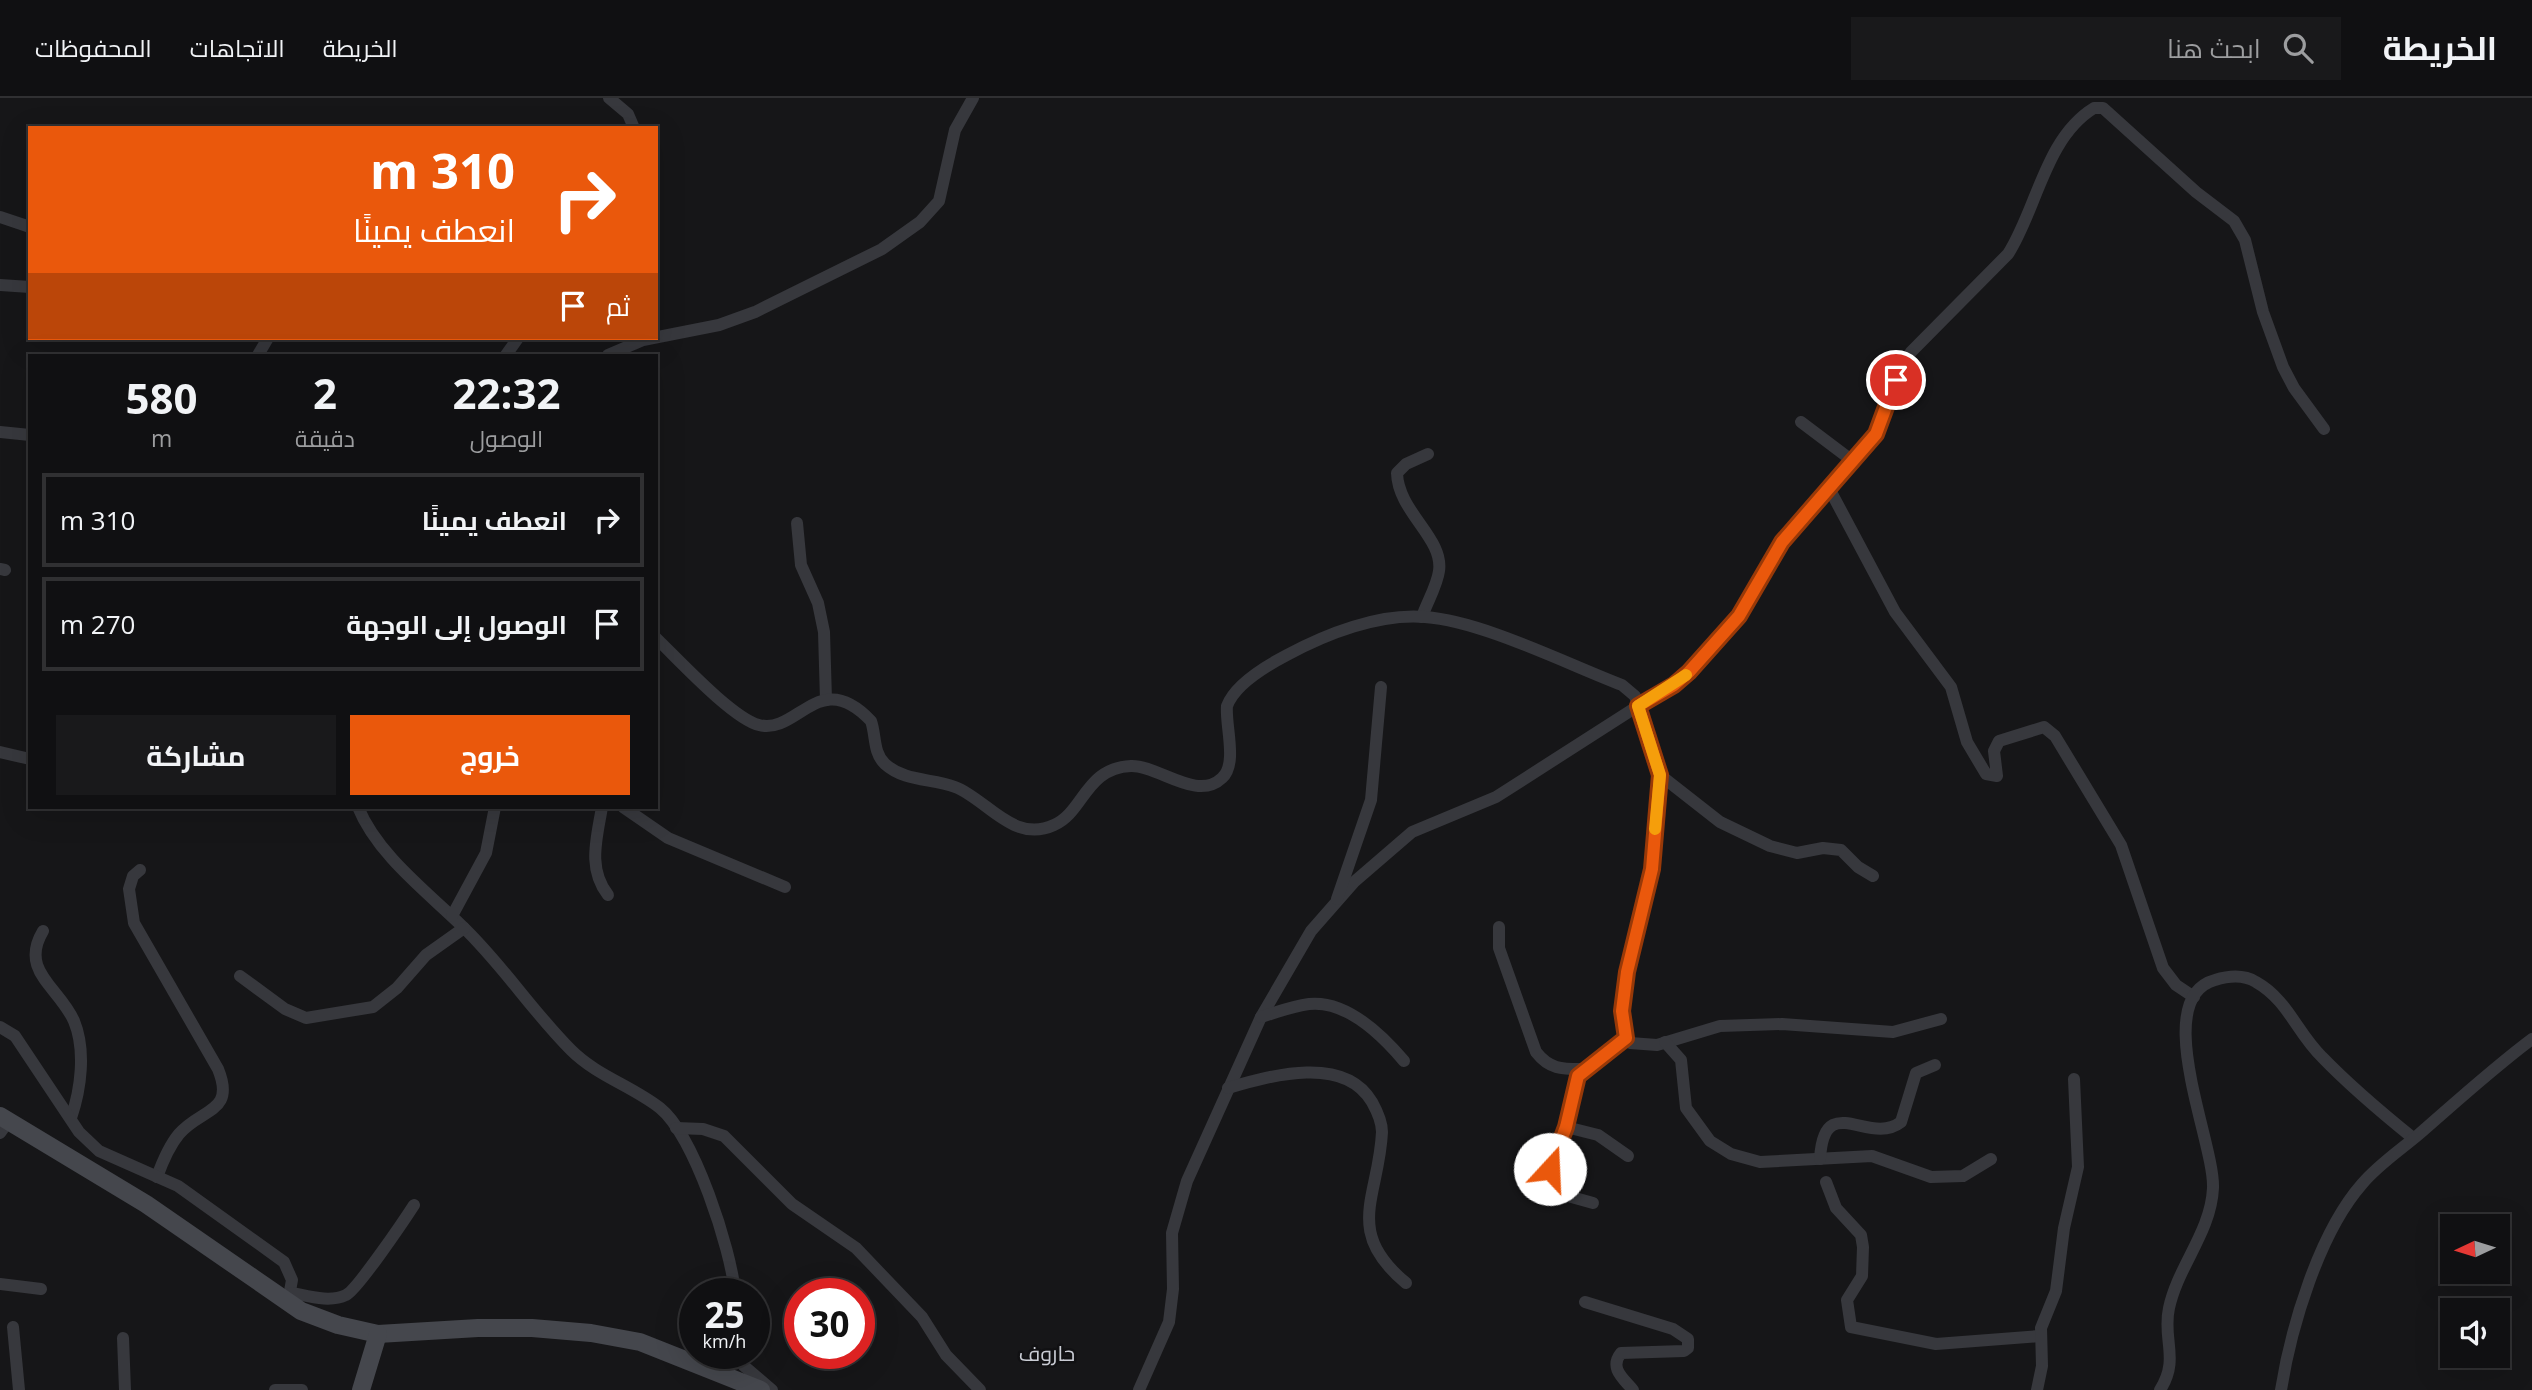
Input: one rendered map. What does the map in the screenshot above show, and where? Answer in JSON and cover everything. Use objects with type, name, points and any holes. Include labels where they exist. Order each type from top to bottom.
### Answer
[{"type":"street","points":[[609,98],[628,114],[633,126]]},
{"type":"street","points":[[658,337],[702,329],[755,312],[882,249],[920,222],[939,201],[956,130],[973,98]]},
{"type":"street","points":[[1139,1390],[1169,1322],[1173,1289],[1172,1233],[1180,1199],[1261,1017],[1311,931],[1337,899],[1412,832],[1496,797],[1674,685],[1689,672],[1739,616],[1782,542],[1876,434],[1901,368],[1911,352],[2008,254],[2019,237],[2056,153],[2076,124],[2106,98]]},
{"type":"street","points":[[2094,108],[2103,108],[2196,192],[2234,221],[2245,240],[2263,312],[2283,367],[2294,388],[2324,429]]},
{"type":"street","points":[[0,217],[28,225]]},
{"type":"street","points":[[0,285],[28,286]]},
{"type":"street","points":[[610,354],[643,340]]},
{"type":"street","points":[[1801,422],[1854,462]]},
{"type":"street","points":[[0,432],[28,435]]},
{"type":"street","points":[[1422,617],[1439,575],[1440,560],[1437,549],[1410,511],[1397,473],[1406,464],[1428,454]]},
{"type":"street","points":[[1830,490],[1895,612],[1951,687],[1967,742],[1986,774],[1997,776],[1994,751],[1999,741],[2044,727],[2056,736],[2121,845],[2163,968],[2176,985],[2194,997]]},
{"type":"street","points":[[797,523],[802,565],[818,603],[824,632],[825,700]]},
{"type":"street","points":[[658,640],[717,695],[756,724],[774,725],[808,706],[825,700],[842,701],[855,707],[871,720],[877,755],[895,772],[952,785],[967,792],[1003,821],[1028,828],[1043,828],[1065,818],[1090,786],[1118,768],[1146,767],[1192,784],[1215,783],[1223,778],[1228,768],[1227,706],[1230,696],[1275,661],[1313,643],[1392,618],[1422,617],[1503,638],[1622,685],[1635,696],[1660,775],[1652,869],[1627,972],[1622,1011],[1626,1038]]},
{"type":"street","points":[[1337,899],[1371,800],[1381,687]]},
{"type":"street","points":[[0,752],[28,759]]},
{"type":"street","points":[[1660,775],[1720,822],[1788,852],[1841,850],[1858,867],[1873,876]]},
{"type":"street","points":[[359,809],[381,844],[464,928],[578,1056],[662,1110],[676,1128],[710,1199],[731,1278]]},
{"type":"street","points":[[452,916],[486,853],[495,809]]},
{"type":"street","points":[[602,809],[594,860],[600,886],[608,895]]},
{"type":"street","points":[[626,809],[668,838],[785,887]]},
{"type":"street","points":[[140,870],[129,883],[134,923],[219,1069],[226,1091],[205,1116],[178,1135],[157,1177]]},
{"type":"street","points":[[1499,927],[1499,948],[1536,1052],[1545,1064],[1556,1069],[1585,1069]]},
{"type":"street","points":[[240,976],[285,1009],[306,1018],[373,1007],[397,988],[426,955],[464,928]]},
{"type":"street","points":[[43,930],[35,949],[36,967],[73,1019],[78,1033],[80,1075],[77,1101],[71,1118]]},
{"type":"street","points":[[2160,1390],[2171,1362],[2169,1307],[2200,1238],[2213,1193],[2212,1166],[2185,1049],[2186,1020],[2200,988],[2213,981],[2237,977],[2257,982],[2286,1008],[2322,1057],[2413,1138]]},
{"type":"street","points":[[1261,1017],[1312,1004],[1326,1005],[1361,1020],[1404,1061]]},
{"type":"street","points":[[1626,1038],[1638,1045],[1665,1042],[1720,1026],[1782,1024],[1893,1032],[1941,1019]]},
{"type":"street","points":[[0,1027],[15,1036],[79,1132],[99,1151],[178,1186],[270,1250],[284,1262],[292,1280],[290,1297]]},
{"type":"street","points":[[1593,1203],[1543,1189],[1542,1180],[1550,1169],[1566,1127],[1575,1085],[1585,1069],[1626,1038]]},
{"type":"street","points":[[2281,1390],[2297,1317],[2315,1268],[2338,1221],[2361,1185],[2532,1039]]},
{"type":"street","points":[[1665,1042],[1681,1060],[1686,1108],[1710,1141],[1731,1153],[1760,1162],[1872,1156],[1931,1177],[1962,1176],[1992,1159]]},
{"type":"street","points":[[1820,1158],[1823,1134],[1827,1127],[1836,1123],[1888,1128],[1901,1122],[1916,1073],[1935,1065]]},
{"type":"street","points":[[1228,1088],[1284,1075],[1323,1073],[1351,1083],[1369,1097],[1379,1115],[1382,1131],[1368,1205],[1370,1232],[1380,1258],[1406,1283]]},
{"type":"street","points":[[2037,1390],[2042,1366],[2040,1336],[2044,1317],[2056,1291],[2064,1228],[2078,1167],[2074,1079]]},
{"type":"street","points":[[3,1124],[146,1204],[290,1297],[301,1311],[338,1325],[378,1334],[478,1328],[532,1328],[591,1333],[640,1342],[761,1390]]},
{"type":"street","points":[[1566,1127],[1598,1135],[1628,1156]]},
{"type":"street","points":[[676,1128],[703,1129],[724,1136],[792,1204],[856,1248],[922,1317],[946,1355],[979,1390]]},
{"type":"street","points":[[1826,1182],[1836,1208],[1861,1235],[1862,1276],[1847,1300],[1851,1327],[1936,1344],[2040,1336]]},
{"type":"street","points":[[290,1297],[332,1298],[348,1295],[405,1223],[414,1205]]},
{"type":"street","points":[[0,1284],[41,1289]]},
{"type":"street","points":[[1584,1302],[1673,1329],[1688,1339],[1688,1348],[1684,1351],[1621,1353],[1615,1362],[1616,1369],[1633,1390]]},
{"type":"street","points":[[13,1327],[19,1390]]},
{"type":"street","points":[[361,1390],[364,1370],[378,1334]]},
{"type":"street","points":[[124,1338],[125,1390]]},
{"type":"street","points":[[748,1369],[772,1390]]},
{"type":"street","points":[[275,1390],[302,1390]]},
{"type":"slow traffic","points":[[1655,829],[1660,775],[1638,706],[1686,675]]},
{"type":"district","name":"حاروف","points":[[1047,1353]]},
{"type":"route","points":[[1550,1169],[1566,1127],[1578,1076],[1626,1038],[1622,1011],[1627,972],[1652,869],[1660,775],[1638,706],[1674,685],[1689,672],[1739,616],[1782,542],[1837,483],[1876,434],[1896,380]]}]
